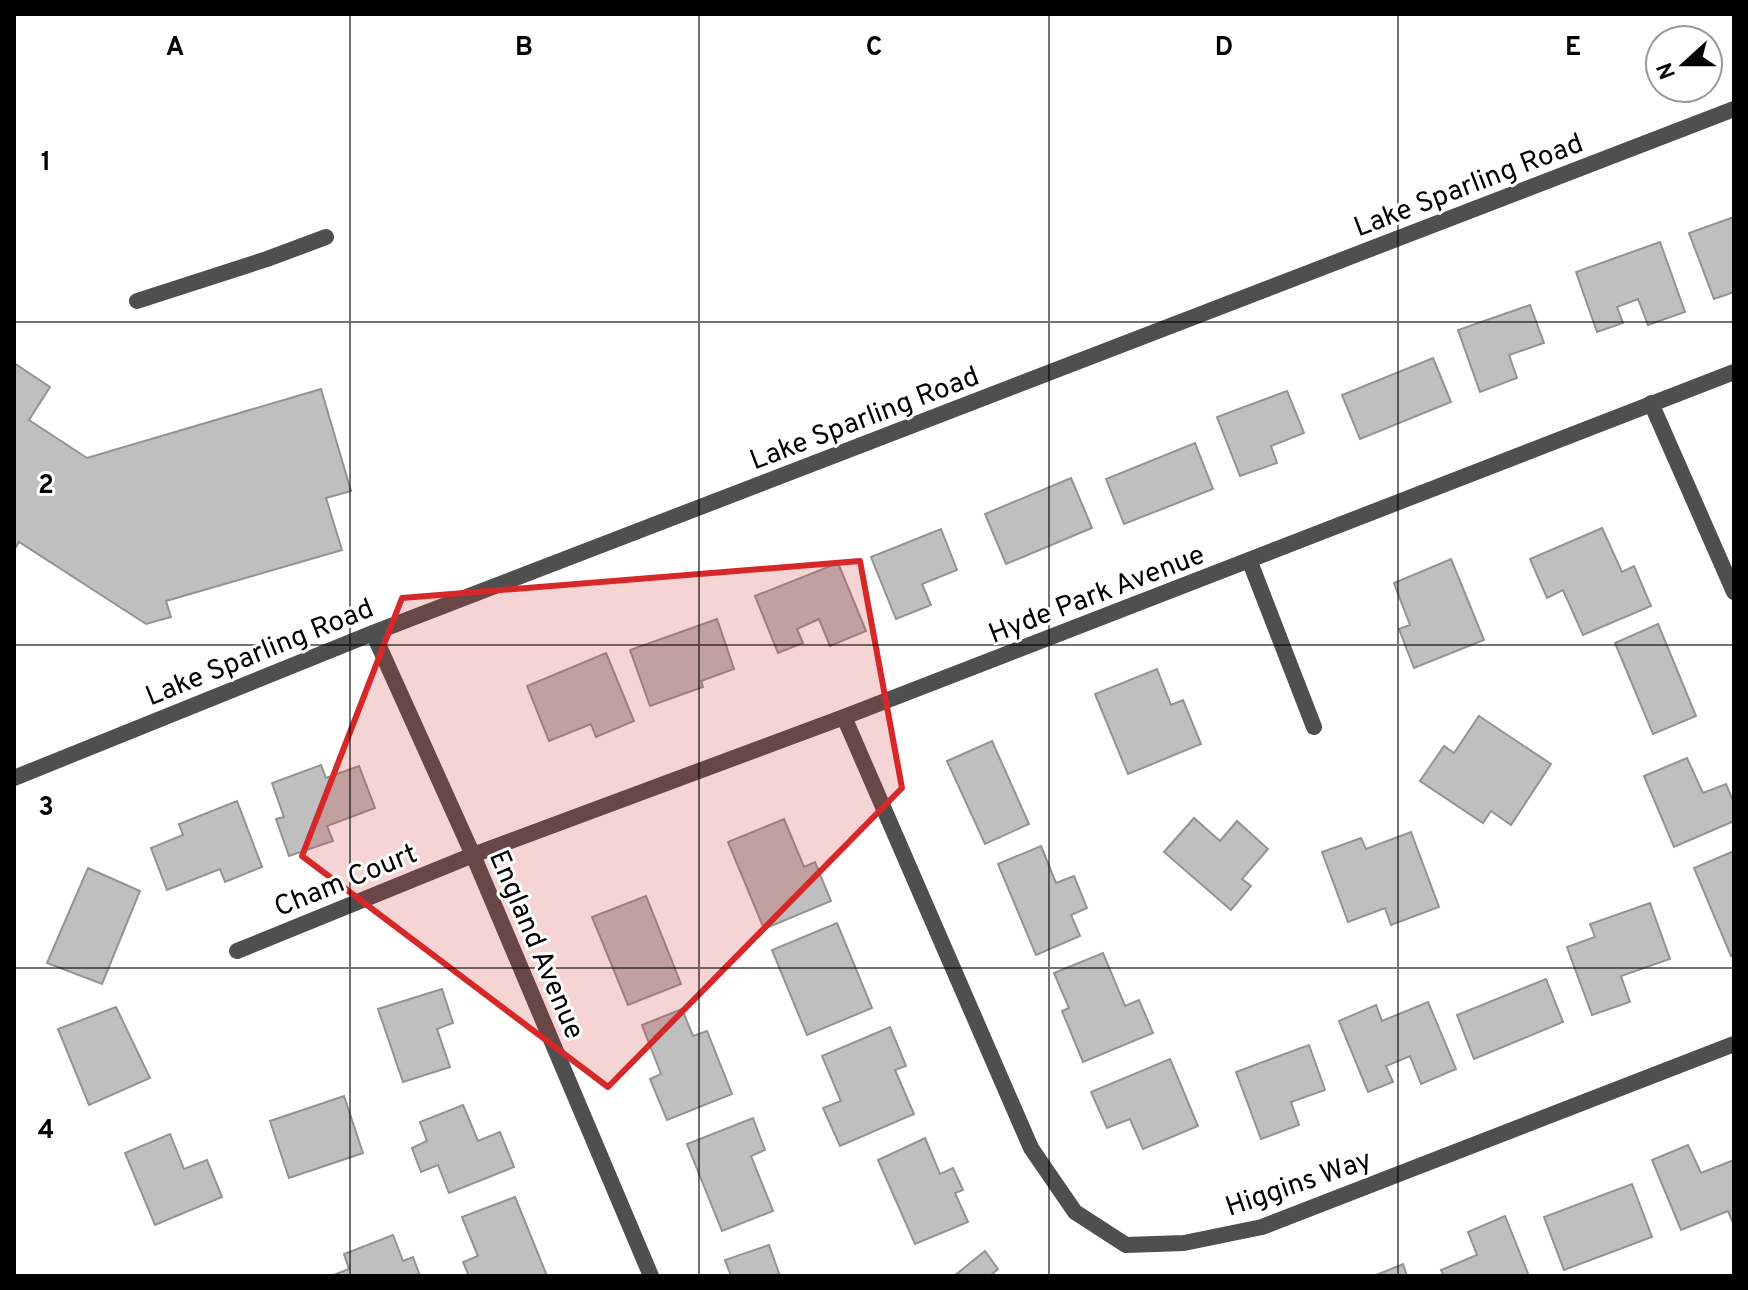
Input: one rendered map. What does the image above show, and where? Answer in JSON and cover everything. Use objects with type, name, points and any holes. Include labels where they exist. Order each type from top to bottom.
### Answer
[{"type":"street","name":"Lake Sparling Road","points":[[14,778],[373,633],[1734,109]]},
{"type":"street","points":[[137,301],[326,237]]},
{"type":"street","name":"Hyde Park Avenue","points":[[473,855],[1250,562],[1734,372]]},
{"type":"street","points":[[1651,403],[1734,592]]},
{"type":"street","points":[[1250,562],[1314,727]]},
{"type":"street","name":"England Avenue","points":[[373,633],[473,855],[651,1276]]},
{"type":"street","name":"Higgins Way","points":[[844,717],[1031,1148],[1075,1212],[1126,1245],[1184,1243],[1262,1227],[1734,1044]]},
{"type":"street","name":"Cham Court","points":[[237,951],[473,855]]},
{"type":"highlighted area","points":[[860,561],[902,788],[608,1087],[302,856],[402,598]]},
{"type":"building","points":[[1734,217],[1734,292],[1714,299],[1689,233]]},
{"type":"building","points":[[1660,242],[1685,312],[1648,325],[1638,299],[1617,307],[1623,323],[1597,332],[1576,272]]},
{"type":"building","points":[[1530,305],[1544,343],[1509,355],[1517,378],[1480,392],[1458,330]]},
{"type":"building","points":[[1433,358],[1451,402],[1360,439],[1342,395]]},
{"type":"building","points":[[14,363],[50,387],[29,420],[87,458],[321,389],[351,491],[326,498],[342,550],[166,601],[171,617],[146,624],[19,542],[14,550]]},
{"type":"building","points":[[1287,391],[1304,433],[1271,446],[1277,463],[1240,476],[1217,417]]},
{"type":"building","points":[[1195,443],[1213,489],[1124,524],[1106,479]]},
{"type":"building","points":[[1071,478],[1092,528],[1006,564],[985,514]]},
{"type":"building","points":[[1602,528],[1622,572],[1634,566],[1651,606],[1583,635],[1563,590],[1547,598],[1530,559]]},
{"type":"building","points":[[941,529],[957,570],[922,584],[931,605],[896,619],[871,557]]},
{"type":"building","points":[[1451,559],[1484,640],[1414,668],[1399,629],[1410,625],[1394,583]]},
{"type":"building","points":[[838,563],[866,631],[830,646],[819,619],[797,629],[803,643],[778,653],[755,596]]},
{"type":"building","points":[[717,619],[734,669],[701,681],[703,687],[650,706],[630,650]]},
{"type":"building","points":[[1658,624],[1696,716],[1653,734],[1615,643]]},
{"type":"building","points":[[606,653],[634,721],[596,737],[591,724],[549,741],[527,686]]},
{"type":"building","points":[[1157,669],[1171,705],[1183,700],[1201,744],[1128,774],[1095,694]]},
{"type":"building","points":[[1479,716],[1551,764],[1511,825],[1491,811],[1483,823],[1420,781],[1444,746],[1454,753]]},
{"type":"building","points":[[992,741],[1029,824],[985,844],[947,761]]},
{"type":"building","points":[[1687,758],[1703,793],[1726,784],[1734,803],[1734,821],[1674,847],[1644,776]]},
{"type":"building","points":[[321,765],[326,778],[359,766],[375,808],[327,826],[333,841],[289,856],[276,819],[284,817],[272,783]]},
{"type":"building","points":[[237,801],[262,867],[225,882],[220,869],[167,890],[151,848],[183,835],[179,824]]},
{"type":"building","points":[[1194,818],[1220,841],[1237,821],[1268,849],[1242,879],[1251,886],[1231,910],[1164,852]]},
{"type":"building","points":[[784,819],[804,867],[815,862],[831,901],[764,929],[728,842]]},
{"type":"building","points":[[1411,832],[1439,907],[1391,925],[1385,908],[1348,922],[1322,852],[1361,838],[1366,849]]},
{"type":"building","points":[[1041,846],[1056,883],[1074,876],[1087,908],[1071,915],[1080,936],[1036,955],[998,864]]},
{"type":"building","points":[[1734,851],[1734,955],[1731,956],[1694,868]]},
{"type":"building","points":[[88,868],[140,891],[102,984],[47,963]]},
{"type":"building","points":[[646,896],[681,984],[628,1005],[592,917]]},
{"type":"building","points":[[1650,903],[1670,959],[1621,976],[1630,1002],[1592,1015],[1567,947],[1595,937],[1590,924]]},
{"type":"building","points":[[837,923],[872,1008],[807,1035],[772,950]]},
{"type":"building","points":[[1103,953],[1125,1006],[1139,1000],[1153,1033],[1083,1062],[1062,1011],[1069,1008],[1054,973]]},
{"type":"building","points":[[1546,979],[1563,1022],[1474,1059],[1457,1015]]},
{"type":"building","points":[[442,989],[453,1023],[437,1029],[450,1067],[403,1082],[378,1009]]},
{"type":"building","points":[[1428,1002],[1456,1069],[1421,1084],[1410,1056],[1386,1066],[1393,1082],[1368,1092],[1339,1021],[1376,1005],[1382,1021]]},
{"type":"building","points":[[116,1007],[150,1078],[89,1105],[58,1029]]},
{"type":"building","points":[[682,1009],[693,1036],[707,1031],[732,1094],[667,1120],[650,1079],[661,1074],[642,1025]]},
{"type":"building","points":[[890,1027],[906,1066],[895,1070],[914,1114],[840,1146],[823,1108],[841,1101],[822,1056]]},
{"type":"building","points":[[1309,1045],[1325,1090],[1291,1102],[1299,1125],[1261,1139],[1236,1072]]},
{"type":"building","points":[[1170,1059],[1198,1126],[1143,1149],[1130,1119],[1107,1128],[1091,1092]]},
{"type":"building","points":[[344,1096],[363,1153],[289,1178],[270,1121]]},
{"type":"building","points":[[463,1105],[478,1141],[500,1132],[514,1167],[449,1193],[438,1165],[421,1172],[412,1148],[427,1141],[420,1122]]},
{"type":"building","points":[[753,1118],[765,1150],[751,1156],[773,1211],[722,1231],[687,1144]]},
{"type":"building","points":[[170,1134],[184,1169],[207,1160],[222,1197],[155,1225],[125,1153]]},
{"type":"building","points":[[925,1138],[940,1174],[953,1168],[963,1190],[955,1193],[968,1222],[915,1244],[878,1160]]},
{"type":"building","points":[[1688,1145],[1701,1173],[1734,1160],[1734,1225],[1728,1211],[1681,1230],[1652,1160]]},
{"type":"building","points":[[1632,1184],[1652,1237],[1564,1270],[1544,1217]]},
{"type":"building","points":[[515,1197],[547,1276],[469,1276],[463,1262],[478,1256],[462,1217]]},
{"type":"building","points":[[1505,1216],[1529,1276],[1444,1276],[1441,1270],[1477,1255],[1468,1232]]},
{"type":"building","points":[[393,1235],[403,1261],[413,1257],[420,1276],[331,1276],[349,1269],[344,1254]]},
{"type":"building","points":[[769,1245],[780,1276],[731,1276],[725,1260]]},
{"type":"building","points":[[985,1251],[998,1269],[990,1276],[954,1276]]},
{"type":"building","points":[[1403,1264],[1407,1276],[1374,1276]]}]
